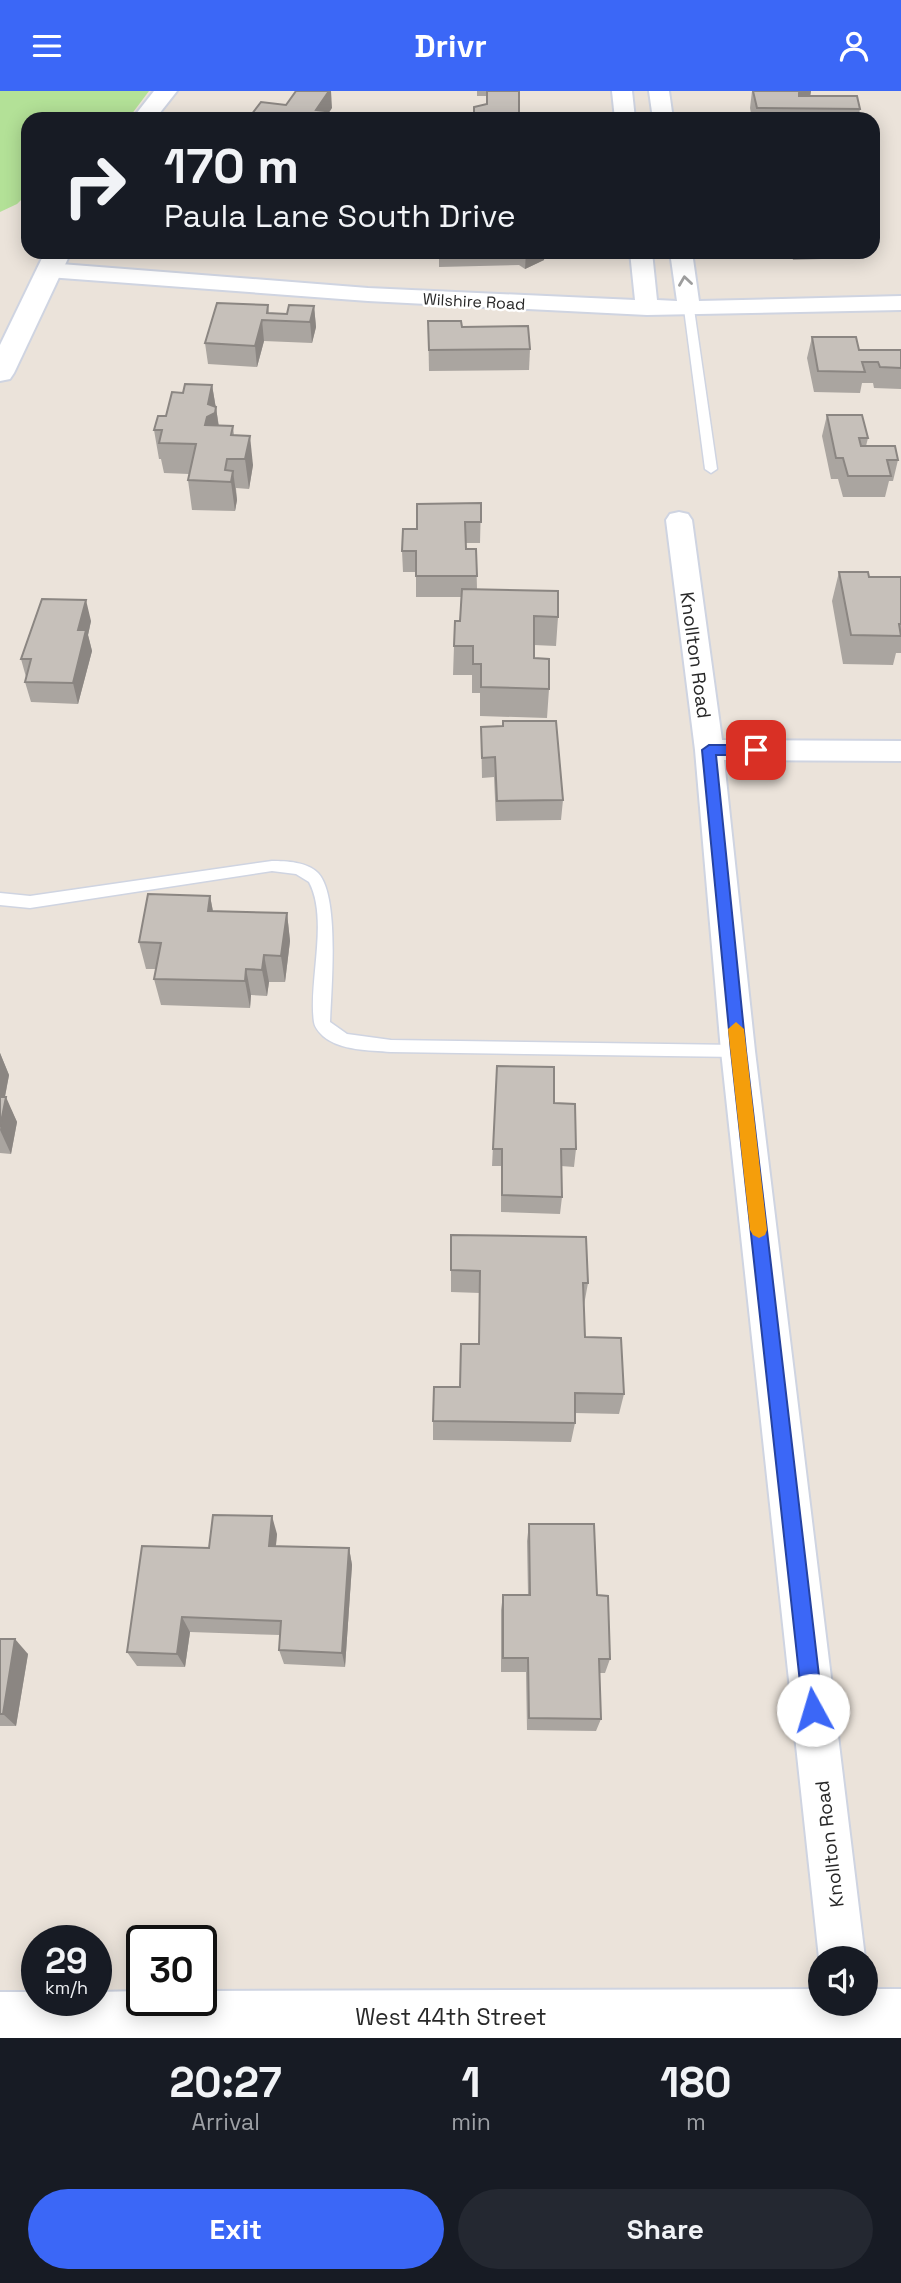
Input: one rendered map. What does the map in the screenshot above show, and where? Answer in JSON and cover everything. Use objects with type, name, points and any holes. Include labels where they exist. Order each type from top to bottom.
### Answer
[{"type":"street","points":[[149,112],[166,91]]},
{"type":"street","points":[[622,91],[624,112]]},
{"type":"street","points":[[659,91],[662,112]]},
{"type":"street","points":[[642,259],[647,309]]},
{"type":"street","points":[[682,259],[689,309]]},
{"type":"street","points":[[0,373],[53,261]]},
{"type":"street","name":"Wilshire Road","points":[[53,261],[481,303],[647,309],[901,303]]},
{"type":"street","name":"Knollton Road","points":[[679,520],[709,750],[738,1051],[841,1946]]},
{"type":"street","points":[[709,750],[901,751]]},
{"type":"street","name":"West 44th Street","points":[[0,2019],[871,2018]]},
{"type":"lane","points":[[689,309],[711,468]]},
{"type":"lane","points":[[0,899],[30,902],[272,866],[299,869],[315,879],[324,900],[322,1024],[329,1034],[342,1039],[391,1046],[738,1051]]},
{"type":"green space","points":[[0,91],[149,91],[133,112],[21,112],[21,200],[0,212]]},
{"type":"building","points":[[296,91],[329,91],[316,110],[324,112],[253,112],[261,102],[286,105]]},
{"type":"building","points":[[487,91],[519,91],[519,112],[474,112],[474,107],[487,104]]},
{"type":"building","points":[[753,91],[807,91],[799,93],[799,96],[857,96],[860,109],[757,108]]},
{"type":"building","points":[[217,303],[268,305],[267,313],[287,314],[289,305],[314,306],[310,322],[262,320],[255,346],[205,343]]},
{"type":"building","points":[[428,321],[461,321],[462,327],[528,326],[530,349],[429,350]]},
{"type":"building","points":[[812,337],[856,337],[859,350],[901,350],[901,368],[880,367],[878,362],[862,362],[865,372],[818,371]]},
{"type":"building","points":[[185,384],[212,385],[208,404],[216,407],[215,413],[207,417],[205,425],[233,426],[231,435],[250,436],[245,459],[227,459],[225,470],[233,471],[231,482],[188,480],[196,444],[159,443],[162,430],[154,430],[158,416],[166,416],[172,392],[183,393]]},
{"type":"building","points":[[827,415],[862,415],[868,438],[859,438],[861,446],[895,446],[898,460],[887,460],[891,476],[848,476],[843,458],[836,458]]},
{"type":"building","points":[[481,503],[481,522],[465,522],[466,549],[476,549],[477,576],[416,576],[416,551],[402,551],[403,529],[417,529],[417,504]]},
{"type":"building","points":[[839,572],[868,572],[869,577],[901,577],[901,636],[851,635]]},
{"type":"building","points":[[462,589],[558,591],[558,617],[534,616],[534,658],[549,659],[549,689],[481,687],[481,664],[473,664],[473,646],[454,646],[455,621],[460,621]]},
{"type":"building","points":[[42,599],[86,600],[78,630],[86,630],[73,683],[25,682],[31,659],[21,659]]},
{"type":"building","points":[[503,721],[556,721],[563,800],[497,801],[495,757],[482,758],[481,727],[503,726]]},
{"type":"building","points":[[148,894],[210,896],[208,911],[287,913],[281,956],[264,955],[262,970],[246,969],[245,981],[154,979],[161,943],[139,942]]},
{"type":"building","points":[[497,1066],[554,1067],[554,1103],[575,1104],[576,1149],[561,1149],[562,1197],[502,1195],[502,1149],[493,1149]]},
{"type":"building","points":[[0,1097],[6,1097],[0,1127]]},
{"type":"building","points":[[451,1235],[586,1237],[588,1283],[583,1283],[585,1337],[621,1338],[624,1394],[575,1393],[575,1423],[433,1421],[434,1387],[460,1387],[461,1344],[479,1344],[480,1271],[451,1270]]},
{"type":"building","points":[[213,1515],[272,1516],[269,1546],[349,1548],[342,1653],[279,1650],[281,1621],[182,1617],[177,1654],[127,1652],[142,1546],[209,1548]]},
{"type":"building","points":[[529,1524],[594,1524],[597,1595],[608,1596],[610,1659],[599,1659],[601,1719],[529,1718],[528,1658],[503,1658],[503,1595],[530,1595]]},
{"type":"building","points":[[0,1639],[15,1639],[3,1714],[0,1714]]},
{"type":"slow traffic","points":[[736,1029],[759,1230]]},
{"type":"route","points":[[756,750],[709,750],[738,1051],[813,1710]]}]
